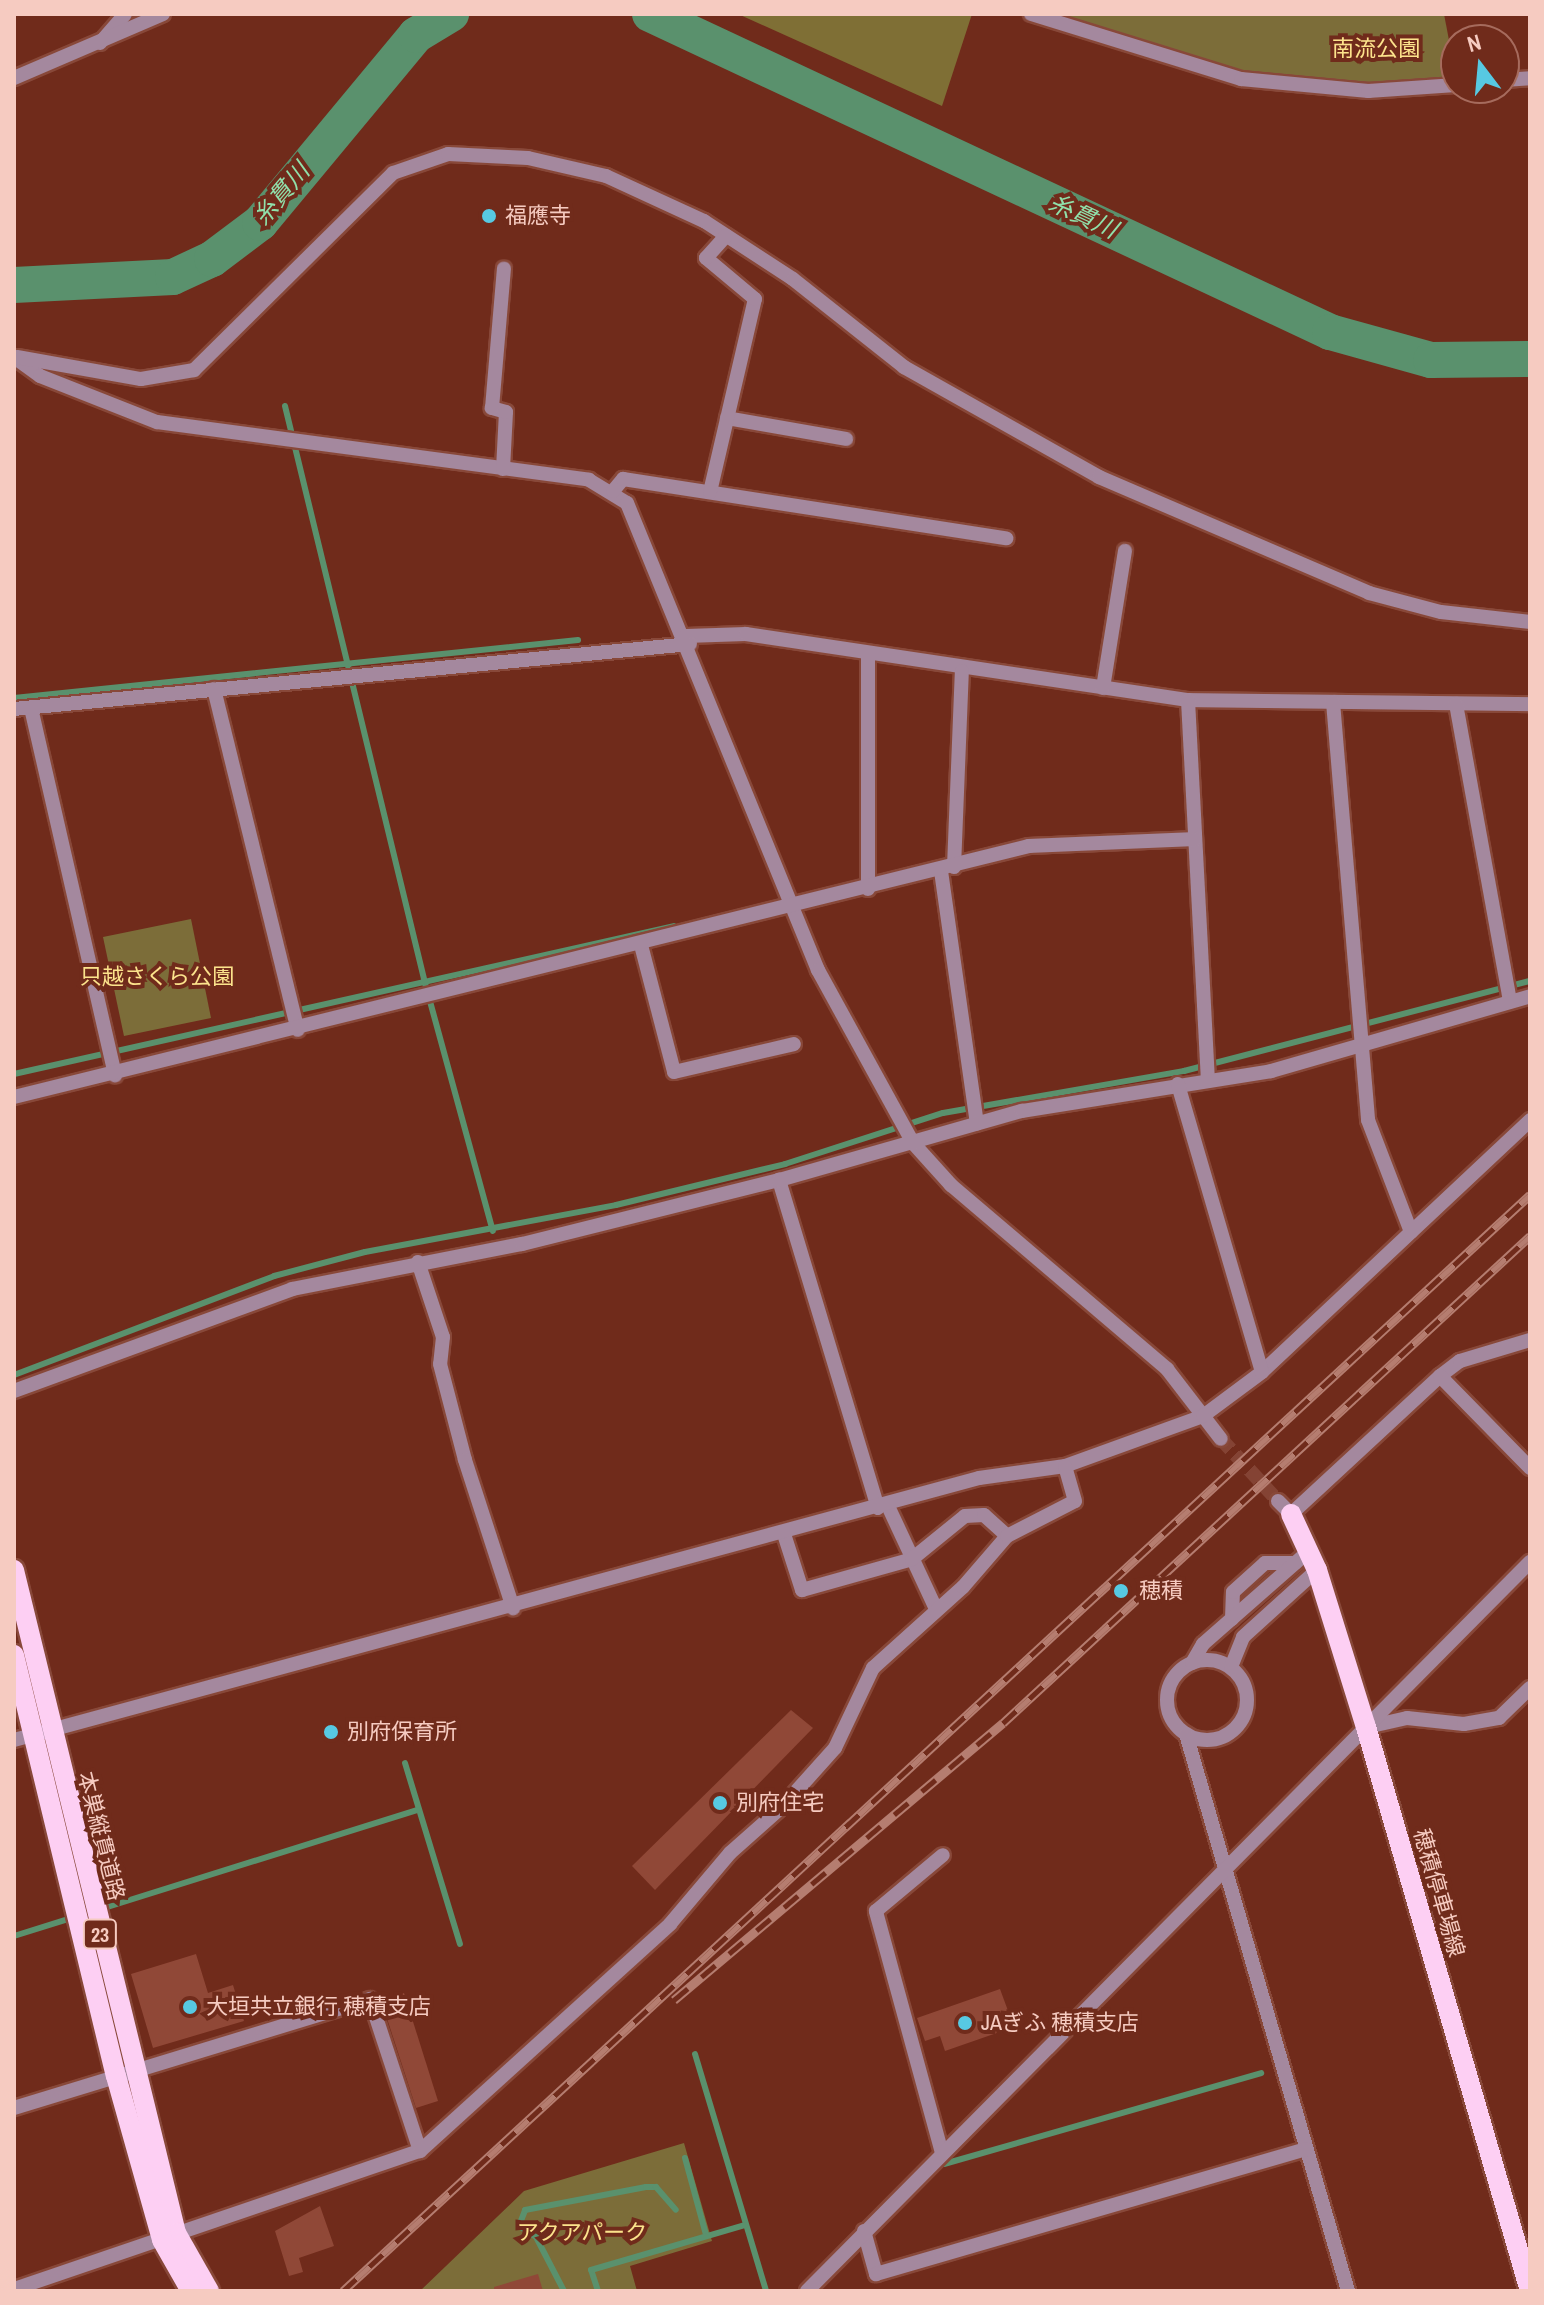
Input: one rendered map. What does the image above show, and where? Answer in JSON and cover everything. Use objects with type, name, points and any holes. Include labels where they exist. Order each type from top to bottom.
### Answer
[{"type":"main road","name":"穂積停車場線","points":[[1284,1508],[1307,1561],[1366,1727],[1530,2291]]},
{"type":"main road","name":"本巣縦貫道路","points":[[14,1570],[32,1734]]},
{"type":"main road","name":"本巣縦貫道路","points":[[14,1655],[32,1734],[169,2236],[191,2291]]},
{"type":"main road","name":"本巣縦貫道路","points":[[169,2236],[209,2291]]},
{"type":"street","points":[[100,43],[125,14]]},
{"type":"street","points":[[14,78],[163,14]]},
{"type":"street","points":[[1031,14],[1241,79],[1368,91],[1440,86]]},
{"type":"street","points":[[16,357],[141,379],[194,370],[354,205],[393,173],[448,154],[528,158],[606,176],[726,236],[904,367],[1099,477],[1369,593],[1441,612],[1530,622]]},
{"type":"street","points":[[710,492],[755,299],[706,258],[726,236]]},
{"type":"street","points":[[503,469],[506,412],[492,408],[504,269]]},
{"type":"street","points":[[16,357],[40,376],[157,422],[589,480],[613,491],[643,533],[794,907],[849,1034],[913,1143],[951,1185],[1167,1369],[1221,1439]]},
{"type":"street","points":[[727,418],[846,439]]},
{"type":"street","points":[[613,491],[623,479],[1006,538]]},
{"type":"street","points":[[1103,688],[1125,551]]},
{"type":"street","points":[[14,709],[746,634],[962,671],[1188,700],[1530,704]]},
{"type":"street","points":[[868,654],[868,889]]},
{"type":"street","points":[[962,671],[948,869],[977,1123]]},
{"type":"street","points":[[214,689],[298,1030]]},
{"type":"street","points":[[1188,700],[1208,1080]]},
{"type":"street","points":[[1333,702],[1368,1120],[1411,1232]]},
{"type":"street","points":[[1456,704],[1510,1001]]},
{"type":"street","points":[[31,708],[115,1076]]},
{"type":"street","points":[[14,1097],[115,1076],[948,869],[1029,846],[1195,839]]},
{"type":"street","points":[[641,945],[674,1072],[794,1044]]},
{"type":"street","points":[[14,1391],[292,1289],[522,1244],[779,1180],[977,1123],[1178,1084],[1271,1071],[1530,996]]},
{"type":"street","points":[[1178,1084],[1262,1372]]},
{"type":"street","points":[[32,1734],[513,1608],[979,1478],[1065,1466],[1203,1416],[1262,1372],[1530,1120]]},
{"type":"street","points":[[779,1180],[883,1507],[935,1607]]},
{"type":"street","points":[[418,1262],[443,1337],[440,1364],[465,1460],[513,1608]]},
{"type":"street","points":[[1284,1508],[1460,1361],[1530,1340]]},
{"type":"street","points":[[1440,1376],[1530,1468]]},
{"type":"street","points":[[14,2289],[420,2151],[670,1924],[730,1853],[783,1806],[835,1748],[873,1668],[935,1607],[963,1587],[1007,1536],[1075,1501],[1065,1466]]},
{"type":"street","points":[[784,1534],[802,1590],[912,1559],[965,1516],[984,1515],[1007,1536]]},
{"type":"street","points":[[1307,1561],[1232,1619],[1167,1693],[1172,1720],[1186,1734],[1223,1870],[1348,2291]]},
{"type":"street","points":[[1186,1734],[1218,1739],[1239,1724],[1248,1700],[1231,1667],[1243,1637],[1307,1561]]},
{"type":"street","points":[[807,2291],[1530,1562]]},
{"type":"street","points":[[1192,1663],[1231,1667]]},
{"type":"street","points":[[1366,1727],[1407,1718],[1464,1724],[1499,1718],[1530,1688]]},
{"type":"street","points":[[942,2153],[876,1911],[943,1855]]},
{"type":"street","points":[[14,2108],[370,1999],[420,2151]]},
{"type":"street","points":[[864,2231],[876,2274],[1306,2149]]},
{"type":"green space","name":"南流公園","points":[[1053,14],[1444,14],[1446,24],[1440,24],[1440,80],[1397,87],[1248,73]]},
{"type":"green space","name":"只越さくら公園","points":[[191,919],[211,1018],[124,1036],[103,937]]},
{"type":"green space","name":"アクアパーク","points":[[684,2143],[712,2241],[630,2266],[637,2291],[420,2291],[524,2191]]},
{"type":"shaded area","points":[[738,14],[972,14],[942,106]]},
{"type":"building","name":"別府住宅","points":[[791,1710],[813,1728],[655,1890],[632,1866]]},
{"type":"building","name":"大垣共立銀行 穂積支店","points":[[196,1954],[208,1993],[233,1985],[244,2021],[153,2048],[131,1974]]},
{"type":"building","name":"JAぎふ 穂積支店","points":[[1000,1989],[1014,2027],[945,2051],[940,2036],[925,2041],[917,2018]]},
{"type":"building","points":[[404,1993],[438,2101],[416,2108],[381,2000]]},
{"type":"building","points":[[320,2206],[334,2246],[299,2258],[303,2272],[289,2276],[275,2231]]},
{"type":"building","points":[[538,2274],[543,2291],[494,2291],[494,2287]]},
{"type":"waterway","name":"糸貫川","points":[[14,285],[173,277],[212,259],[260,223],[416,35],[451,14]]},
{"type":"waterway","name":"糸貫川","points":[[650,14],[1330,332],[1431,360],[1530,359]]},
{"type":"waterway","points":[[285,406],[425,983],[493,1231]]},
{"type":"waterway","points":[[14,698],[578,640]]},
{"type":"waterway","points":[[14,1074],[674,926]]},
{"type":"waterway","points":[[14,1375],[274,1276],[365,1252],[616,1205],[785,1164],[943,1113],[1184,1071],[1530,981]]},
{"type":"waterway","points":[[405,1763],[460,1944]]},
{"type":"waterway","points":[[101,1909],[417,1810]]},
{"type":"waterway","points":[[14,1936],[75,1917]]},
{"type":"waterway","points":[[695,2054],[766,2291]]},
{"type":"waterway","points":[[944,2164],[1261,2073]]},
{"type":"waterway","points":[[685,2158],[706,2235]]},
{"type":"waterway","points":[[564,2291],[536,2237],[519,2226],[525,2210],[646,2187],[656,2187],[676,2210]]},
{"type":"waterway","points":[[598,2291],[591,2270],[745,2225]]},
{"type":"tunnel","points":[[1221,1439],[1278,1501]]},
{"type":"railway","points":[[343,2291],[1530,1195]]},
{"type":"railway","points":[[674,2000],[1003,1723],[1530,1236]]},
{"type":"place","name":"福應寺","points":[[489,216]]},
{"type":"place","name":"穂積","points":[[1121,1591]]},
{"type":"place","name":"別府保育所","points":[[331,1732]]},
{"type":"place","name":"別府住宅","points":[[720,1803]]},
{"type":"place","name":"大垣共立銀行 穂積支店","points":[[190,2007]]},
{"type":"place","name":"JAぎふ 穂積支店","points":[[965,2023]]}]
